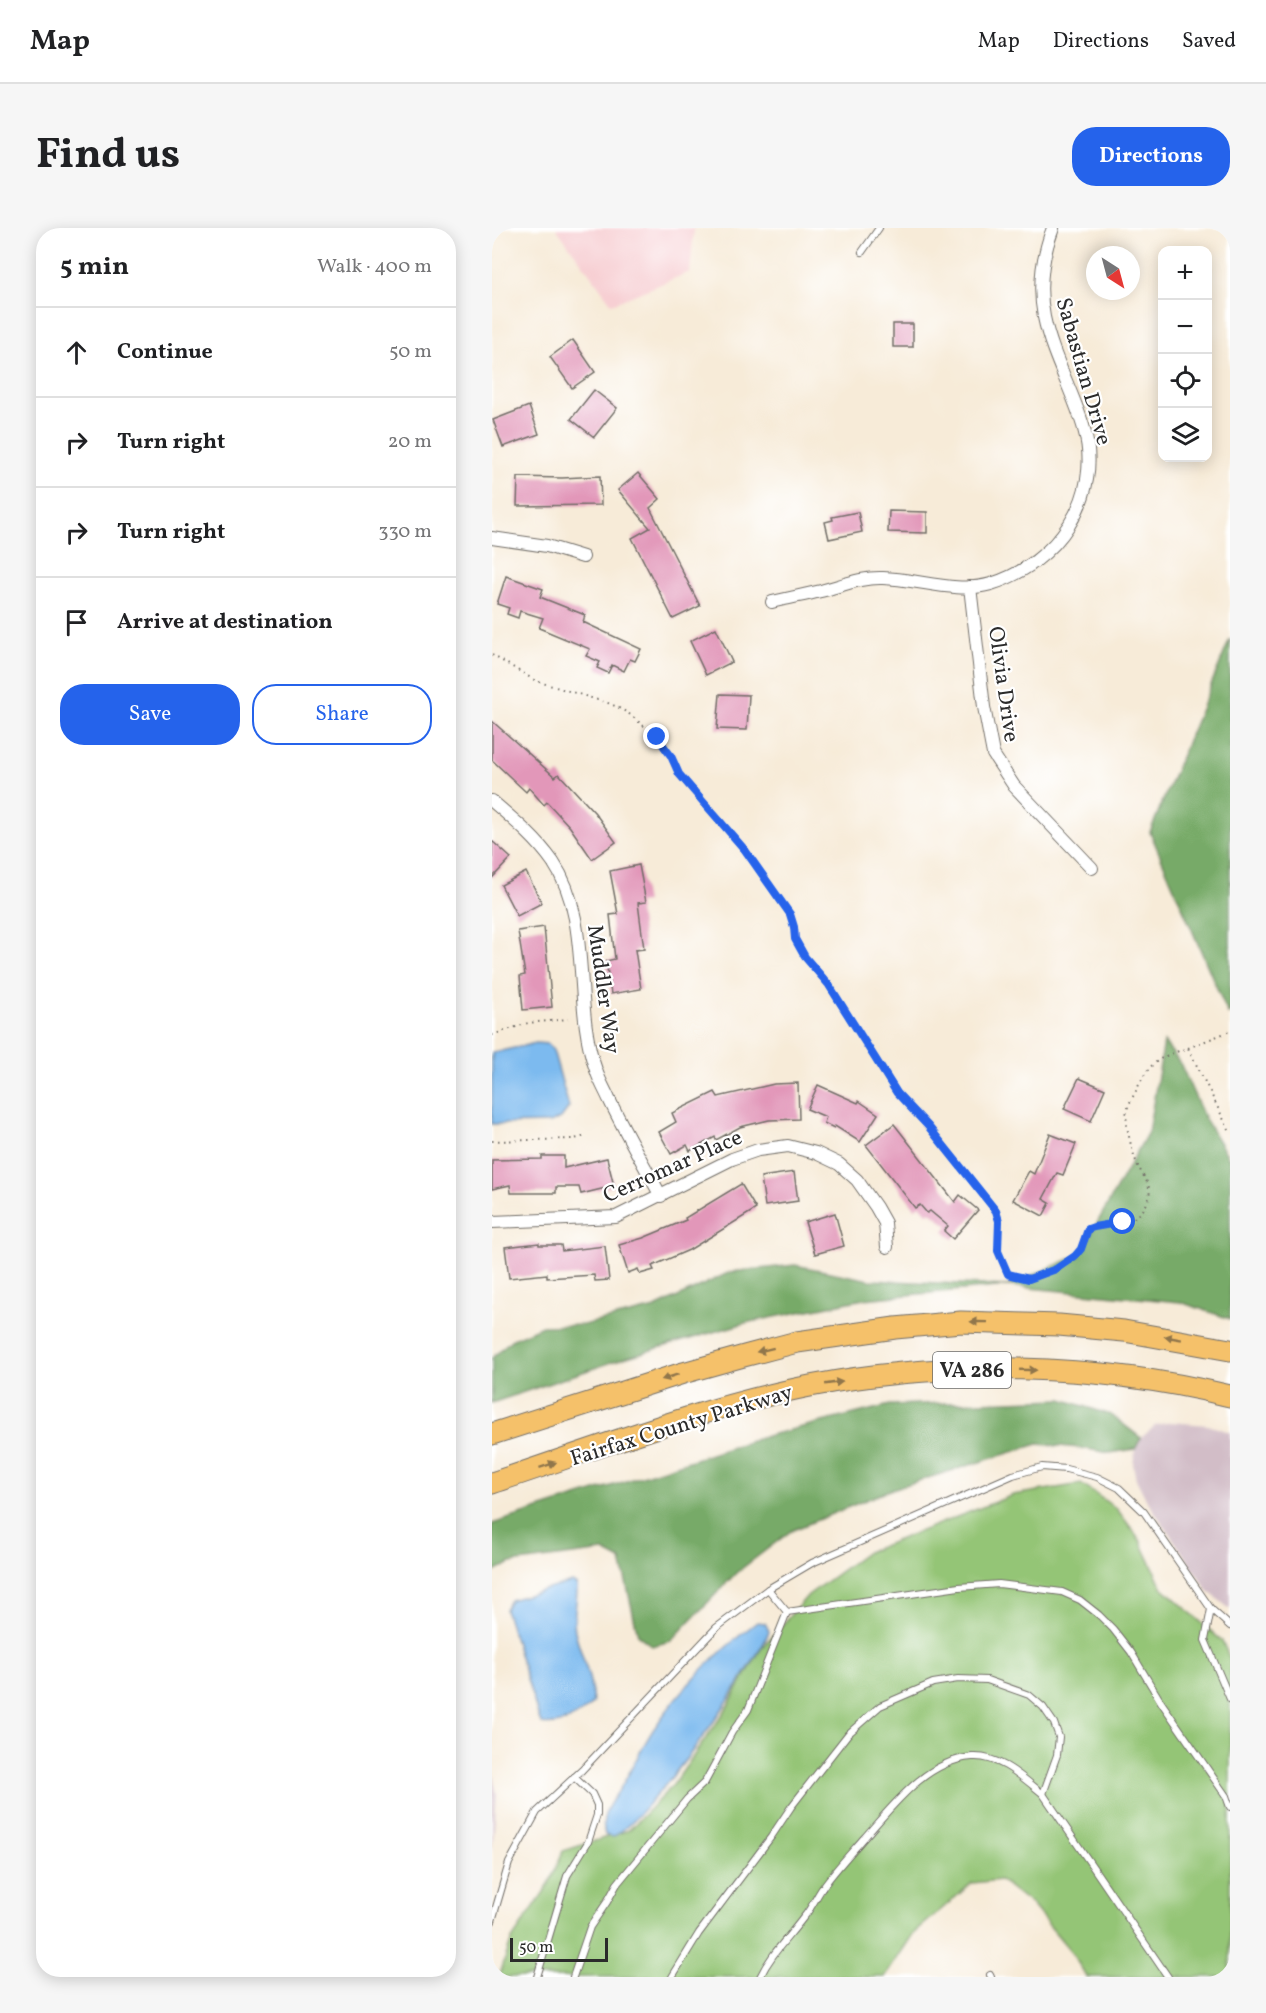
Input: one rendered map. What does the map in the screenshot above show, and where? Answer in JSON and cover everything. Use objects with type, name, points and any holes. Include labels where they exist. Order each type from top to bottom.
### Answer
[{"type":"highway","name":"Fairfax County Parkway","points":[[492,1434],[683,1373],[797,1342],[896,1328],[961,1322],[1059,1325],[1124,1331],[1230,1350]]},
{"type":"highway","name":"Fairfax County Parkway","points":[[492,1483],[716,1410],[810,1386],[900,1373],[1002,1369],[1075,1372],[1182,1384],[1230,1396]]},
{"type":"street","name":"Sabastian Drive","points":[[772,602],[854,581],[881,578],[970,587],[991,584],[1021,572],[1046,553],[1071,524],[1084,489],[1088,459],[1084,431],[1049,334],[1042,306],[1042,267],[1053,228]]},
{"type":"street","points":[[492,538],[547,546],[583,557]]},
{"type":"street","name":"Olivia Drive","points":[[970,587],[984,707],[993,754],[1014,786],[1092,868]]},
{"type":"street","name":"Muddler Way","points":[[492,801],[535,838],[554,864],[569,893],[576,926],[585,1030],[596,1071],[661,1196]]},
{"type":"street","name":"Cerromar Place","points":[[492,1222],[616,1217],[732,1159],[758,1150],[788,1146],[816,1153],[838,1164],[857,1180],[885,1223],[887,1247]]},
{"type":"lane","points":[[862,252],[879,228]]},
{"type":"lane","points":[[492,1921],[509,1863],[537,1812],[716,1628],[768,1589],[812,1563],[1013,1475],[1042,1467],[1066,1469],[1097,1477],[1119,1488],[1144,1512],[1211,1609],[1230,1626]]},
{"type":"lane","points":[[787,1612],[959,1587],[999,1584],[1062,1592],[1080,1600],[1100,1615],[1131,1652],[1161,1702],[1226,1796],[1230,1807]]},
{"type":"lane","points":[[768,1589],[787,1612]]},
{"type":"lane","points":[[1211,1609],[1205,1640],[1230,1700]]},
{"type":"lane","points":[[573,1977],[590,1927],[617,1884],[687,1799],[705,1782],[732,1732],[748,1710],[787,1612]]},
{"type":"lane","points":[[672,1977],[699,1933],[790,1807],[848,1734],[880,1706],[933,1683],[958,1679],[987,1680],[1029,1695],[1049,1715],[1059,1737],[1057,1755],[1043,1794]]},
{"type":"lane","points":[[760,1977],[769,1958],[805,1917],[823,1888],[913,1785],[952,1761],[972,1757],[993,1759],[1043,1794],[1168,1977]]},
{"type":"lane","points":[[537,1977],[567,1876],[588,1842],[597,1815],[597,1805],[592,1794],[573,1777]]},
{"type":"path","points":[[492,655],[536,681],[611,704],[628,713],[661,742],[671,756],[679,774],[745,850],[790,914],[795,939],[805,957],[829,985],[897,1093],[928,1126],[996,1211],[999,1221],[998,1251],[1008,1274],[1029,1279],[1046,1274],[1075,1256],[1081,1249],[1088,1229],[1133,1219],[1142,1211],[1149,1199],[1149,1188],[1137,1166],[1130,1142],[1127,1111],[1144,1073],[1151,1065],[1168,1055],[1230,1031]]},
{"type":"path","points":[[492,1035],[528,1023],[568,1019]]},
{"type":"path","points":[[1188,1048],[1230,1132]]},
{"type":"path","points":[[492,1141],[574,1139],[586,1136]]},
{"type":"shaded area","points":[[556,228],[694,228],[690,272],[612,304]]},
{"type":"shaded area","points":[[1171,1422],[1208,1425],[1230,1432],[1230,1609],[1209,1592],[1146,1499],[1136,1479],[1133,1465],[1135,1449],[1141,1438],[1156,1425]]},
{"type":"shaded area","points":[[492,1769],[497,1794],[492,1854]]},
{"type":"green space","points":[[1230,639],[1230,1013],[1228,1014],[1150,832]]},
{"type":"green space","points":[[1164,1042],[1180,1063],[1205,1119],[1230,1160],[1230,1319],[1180,1302],[1007,1286],[1079,1255],[1148,1132]]},
{"type":"green space","points":[[795,1265],[870,1280],[1007,1286],[864,1299],[745,1323],[624,1358],[492,1403],[492,1358],[511,1340],[542,1326],[583,1325],[655,1308],[730,1272]]},
{"type":"green space","points":[[1062,1399],[1111,1415],[1141,1438],[1135,1449],[1110,1453],[1038,1444],[892,1489],[791,1531],[736,1573],[671,1641],[652,1646],[638,1635],[621,1560],[604,1551],[511,1563],[492,1573],[492,1524],[770,1435],[890,1405]]},
{"type":"green space","points":[[1081,1484],[1117,1509],[1140,1540],[1162,1587],[1222,1641],[1230,1659],[1230,1977],[1087,1977],[1069,1949],[1032,1905],[1000,1880],[972,1883],[913,1934],[885,1977],[499,1977],[511,1941],[548,1886],[563,1851],[629,1830],[673,1785],[723,1714],[761,1649],[808,1595],[867,1552],[1013,1495]]},
{"type":"water","points":[[536,1043],[548,1044],[553,1050],[569,1107],[561,1118],[550,1123],[492,1124],[492,1053]]},
{"type":"water","points":[[572,1582],[577,1585],[575,1631],[588,1675],[593,1703],[569,1720],[555,1724],[541,1724],[505,1609],[510,1600]]},
{"type":"water","points":[[757,1622],[765,1623],[769,1631],[765,1641],[704,1736],[633,1821],[613,1837],[605,1835],[605,1813],[649,1736],[675,1700],[700,1672]]},
{"type":"building","points":[[893,324],[913,324],[913,347],[893,347]]},
{"type":"building","points":[[573,340],[595,372],[572,388],[550,357]]},
{"type":"building","points":[[594,390],[617,408],[594,437],[571,419]]},
{"type":"building","points":[[529,406],[539,434],[503,447],[493,420]]},
{"type":"building","points":[[638,473],[660,499],[650,508],[700,606],[673,619],[632,538],[650,528],[618,490]]},
{"type":"building","points":[[600,476],[601,505],[517,506],[518,477]]},
{"type":"building","points":[[889,511],[927,512],[927,533],[888,532]]},
{"type":"building","points":[[858,512],[862,532],[829,539],[825,522],[833,520],[832,517]]},
{"type":"building","points":[[506,576],[543,589],[540,597],[585,615],[583,622],[641,649],[635,661],[630,659],[624,671],[612,665],[608,673],[597,668],[600,662],[586,656],[590,649],[539,628],[543,618],[520,611],[518,618],[507,614],[509,608],[497,604]]},
{"type":"building","points":[[716,628],[732,662],[706,675],[690,641]]},
{"type":"building","points":[[720,694],[749,695],[747,730],[717,729]]},
{"type":"building","points":[[492,721],[555,777],[559,774],[595,813],[616,842],[592,859],[570,827],[547,802],[544,805],[529,788],[526,792],[492,760]]},
{"type":"building","points":[[492,841],[511,858],[492,878]]},
{"type":"building","points":[[639,865],[646,902],[638,903],[644,949],[635,950],[641,989],[611,994],[606,961],[615,959],[610,915],[618,914],[610,871]]},
{"type":"building","points":[[526,872],[542,903],[517,916],[501,885]]},
{"type":"building","points":[[544,927],[552,1007],[523,1010],[520,976],[525,975],[518,931]]},
{"type":"building","points":[[1079,1078],[1105,1089],[1091,1121],[1064,1109]]},
{"type":"building","points":[[798,1083],[799,1119],[769,1120],[740,1127],[716,1140],[715,1137],[690,1151],[687,1145],[671,1154],[659,1132],[676,1122],[672,1113],[715,1092],[718,1097],[774,1084]]},
{"type":"building","points":[[818,1085],[858,1103],[859,1101],[878,1114],[860,1142],[835,1126],[834,1128],[824,1123],[826,1117],[807,1109]]},
{"type":"building","points":[[894,1124],[955,1202],[960,1195],[978,1210],[953,1239],[944,1231],[948,1226],[930,1211],[927,1213],[920,1205],[915,1208],[866,1145]]},
{"type":"building","points":[[1050,1134],[1076,1144],[1063,1175],[1057,1173],[1043,1199],[1050,1203],[1043,1216],[1013,1200],[1029,1171],[1034,1174]]},
{"type":"building","points":[[542,1156],[564,1156],[564,1168],[607,1158],[614,1186],[581,1194],[579,1187],[556,1187],[556,1193],[511,1193],[510,1185],[492,1189],[492,1160],[542,1159]]},
{"type":"building","points":[[794,1172],[798,1201],[765,1206],[761,1177]]},
{"type":"building","points":[[741,1184],[756,1209],[689,1250],[652,1266],[654,1270],[640,1274],[638,1269],[628,1273],[619,1245],[643,1238],[686,1220],[685,1218]]},
{"type":"building","points":[[835,1213],[844,1246],[815,1254],[805,1222]]},
{"type":"building","points":[[539,1243],[539,1245],[561,1245],[562,1251],[605,1246],[609,1280],[595,1281],[594,1275],[547,1278],[547,1274],[509,1278],[505,1247]]},
{"type":"route","points":[[657,737],[666,747],[679,774],[745,850],[775,896],[790,914],[795,939],[805,957],[829,985],[897,1093],[928,1126],[996,1211],[1000,1233],[998,1251],[1008,1274],[1029,1279],[1046,1274],[1075,1256],[1081,1249],[1088,1229],[1123,1222]]}]
